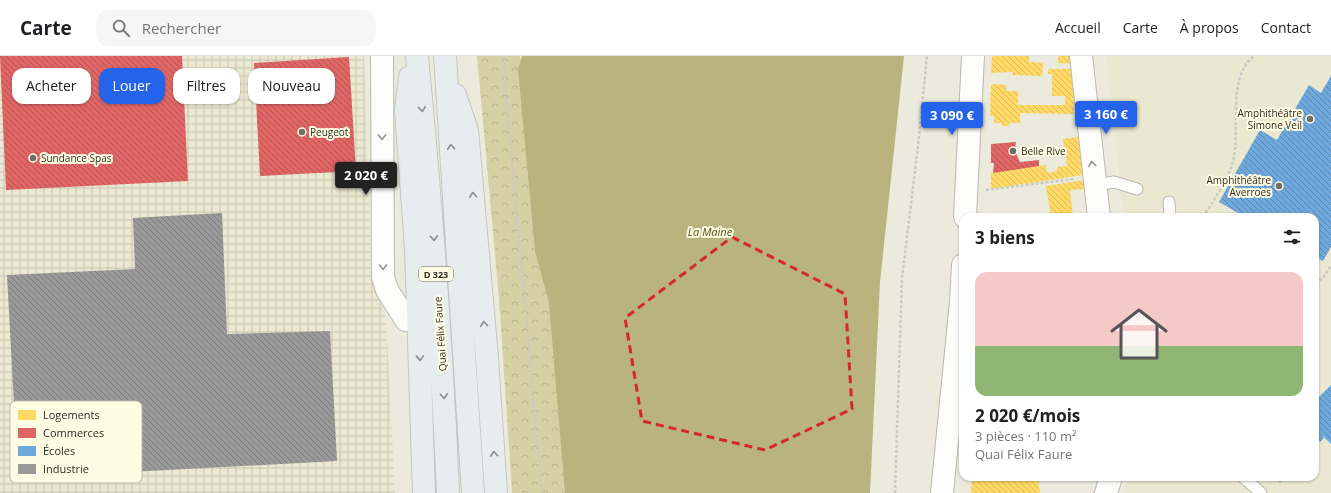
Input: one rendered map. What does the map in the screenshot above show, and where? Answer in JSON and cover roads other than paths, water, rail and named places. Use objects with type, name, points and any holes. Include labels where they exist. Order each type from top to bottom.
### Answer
[{"type":"highway","points":[[413,56],[406,110],[416,249],[424,493]]},
{"type":"highway","name":"Quai Félix Faure","points":[[417,56],[432,211],[441,340],[448,493]]},
{"type":"highway","points":[[446,61],[467,130],[487,351],[496,493]]},
{"type":"highway","name":"D 323","points":[[446,61],[473,493]]},
{"type":"highway","points":[[409,493],[404,273],[416,249]]},
{"type":"street","points":[[382,56],[383,277],[387,290],[406,320]]},
{"type":"street","points":[[965,213],[973,56]]},
{"type":"street","points":[[1081,56],[1087,182],[1098,213]]},
{"type":"street","points":[[942,493],[959,322]]},
{"type":"street","points":[[1106,493],[1110,481]]},
{"type":"lane","points":[[1087,182],[1114,182],[1137,189]]},
{"type":"lane","points":[[1169,202],[1170,213]]},
{"type":"lane","points":[[1248,481],[1261,493]]},
{"type":"water","name":"La Maine","points":[[522,56],[904,56],[880,282],[870,493],[565,493],[549,303],[535,251],[518,69]]},
{"type":"place","name":"Amphithéâtre Simone Veil","points":[[1310,119]]},
{"type":"place","name":"Peugeot","points":[[302,132]]},
{"type":"place","name":"Belle Rive","points":[[1013,151]]},
{"type":"place","name":"Sundance Spas","points":[[33,158]]},
{"type":"place","name":"Amphithéâtre Averroes","points":[[1279,186]]}]
